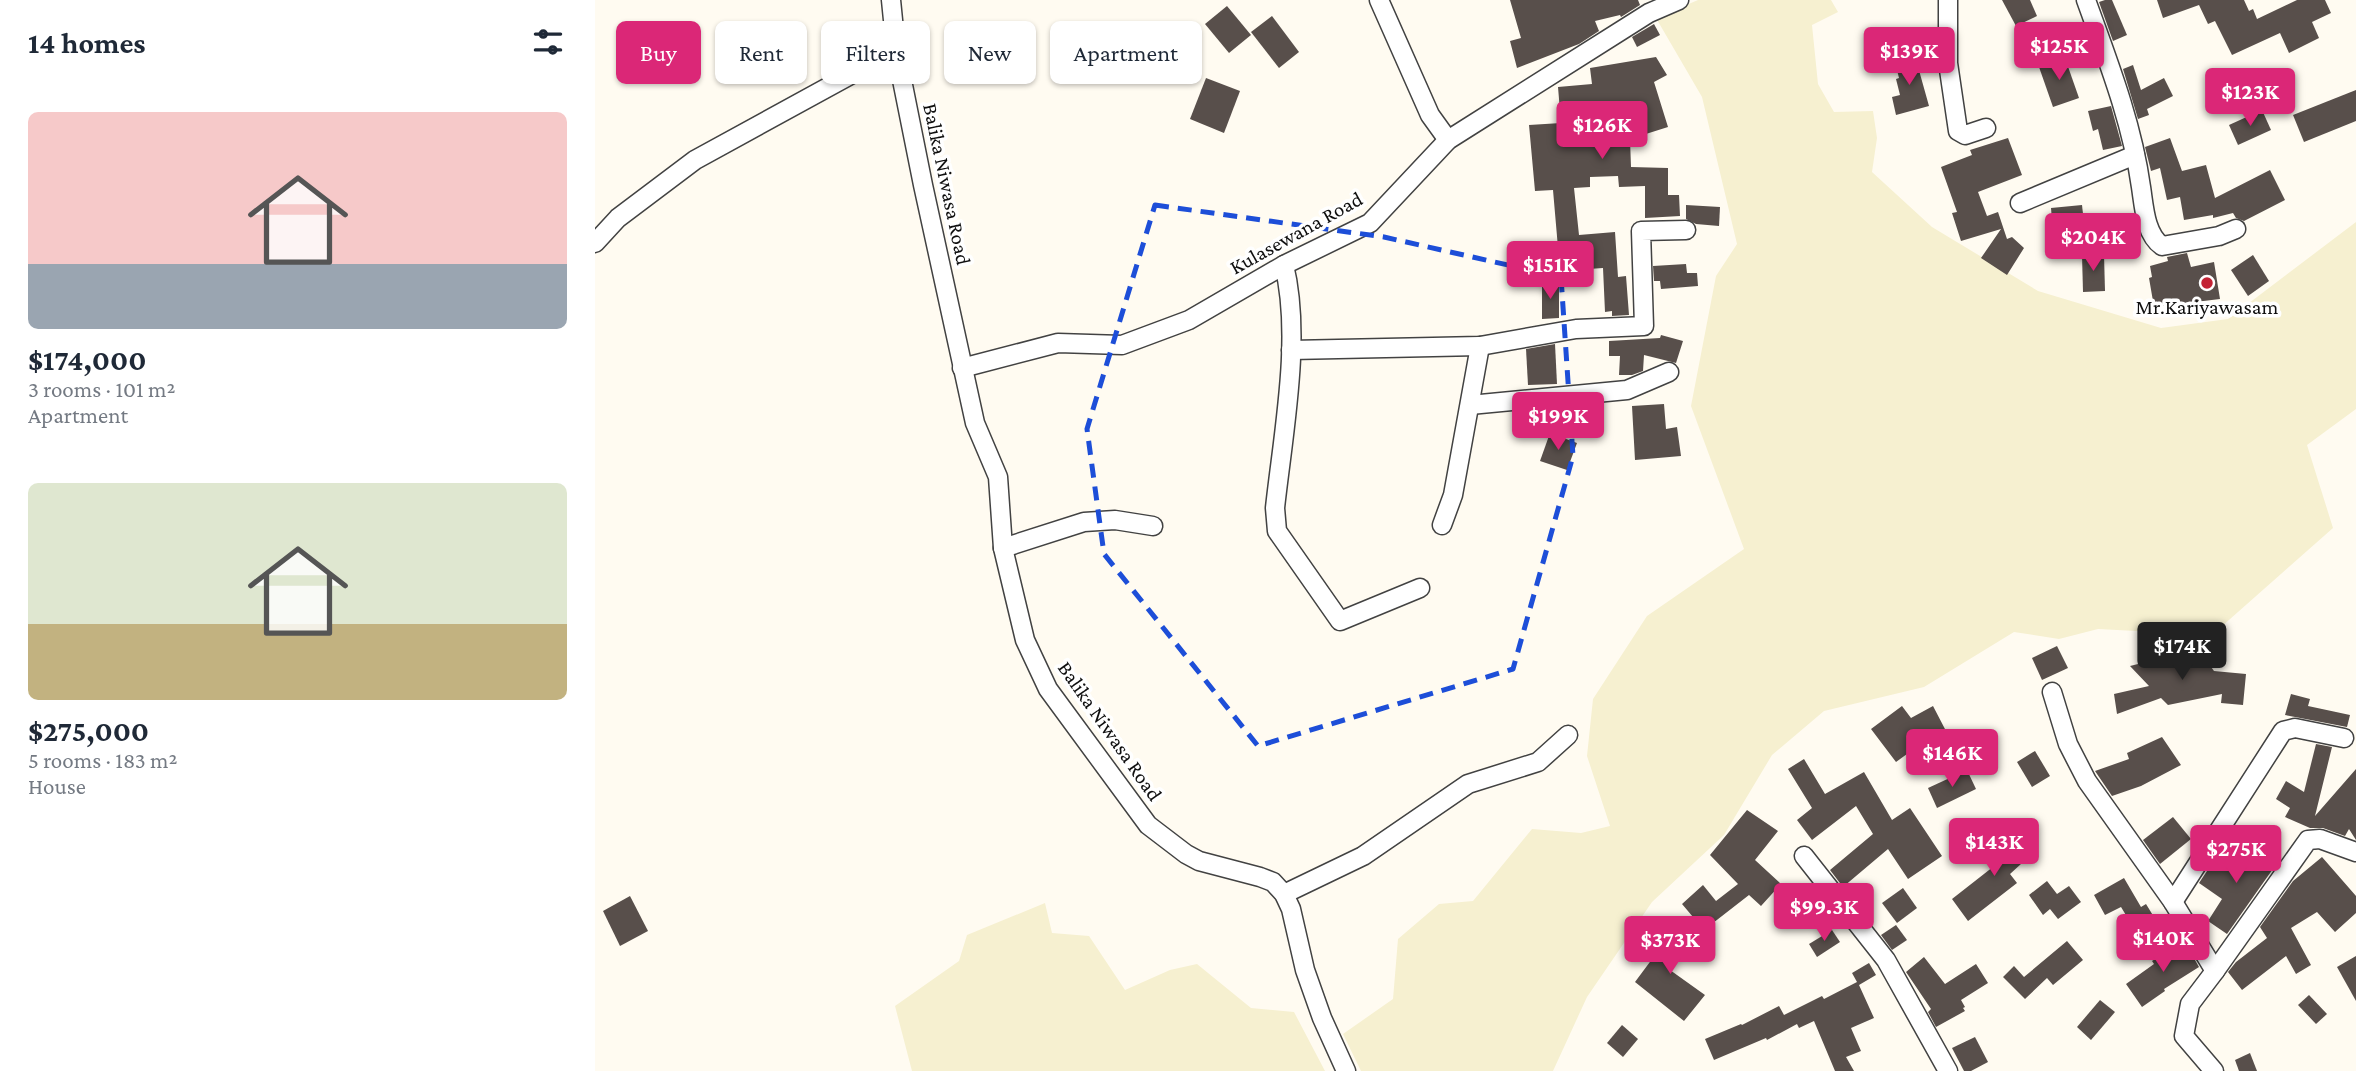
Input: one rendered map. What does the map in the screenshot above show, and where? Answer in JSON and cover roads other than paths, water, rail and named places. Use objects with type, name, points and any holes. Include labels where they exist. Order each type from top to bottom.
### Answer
[{"type":"street","name":"Balika Niwasa Road","points":[[891,0],[893,21]]},
{"type":"street","points":[[1379,0],[1430,115],[1448,140]]},
{"type":"street","name":"Kulasewana Road","points":[[962,368],[1058,343],[1122,345],[1189,320],[1284,265],[1370,223],[1448,140],[1649,13],[1679,0]]},
{"type":"street","points":[[1948,0],[1948,63],[1958,131],[1965,135],[1986,128]]},
{"type":"street","points":[[2085,0],[2132,136],[2145,215],[2154,240],[2162,246],[2219,236],[2236,229]]},
{"type":"street","points":[[595,243],[618,218],[695,160],[834,84]]},
{"type":"street","name":"Balika Niwasa Road","points":[[903,84],[975,423],[998,477],[1003,548],[1025,640],[1048,689],[1148,825],[1199,861],[1260,877],[1272,882],[1284,894]]},
{"type":"street","points":[[2019,203],[2135,155]]},
{"type":"street","points":[[1291,350],[1481,346],[1576,329],[1644,326],[1641,232],[1686,230]]},
{"type":"street","points":[[1284,265],[1290,291],[1291,350],[1275,508],[1277,531],[1340,621],[1420,588]]},
{"type":"street","points":[[1442,525],[1453,495],[1481,346]]},
{"type":"street","points":[[1470,405],[1627,390],[1669,372]]},
{"type":"street","points":[[1003,548],[1084,522],[1115,520],[1153,526]]},
{"type":"street","points":[[2052,692],[2068,744],[2087,781],[2173,902],[2215,971]]},
{"type":"street","points":[[2173,902],[2283,731],[2295,728],[2344,738]]},
{"type":"street","points":[[1346,1071],[1322,1018],[1305,970],[1291,909],[1284,894],[1363,856],[1468,784],[1538,762],[1568,735]]},
{"type":"street","points":[[2214,1071],[2184,1037],[2190,1004],[2308,840],[2320,839],[2356,852]]},
{"type":"street","points":[[1804,856],[1886,960],[1948,1071]]},
{"type":"place","name":"Mr.Kariyawasam","points":[[2207,283]]}]
